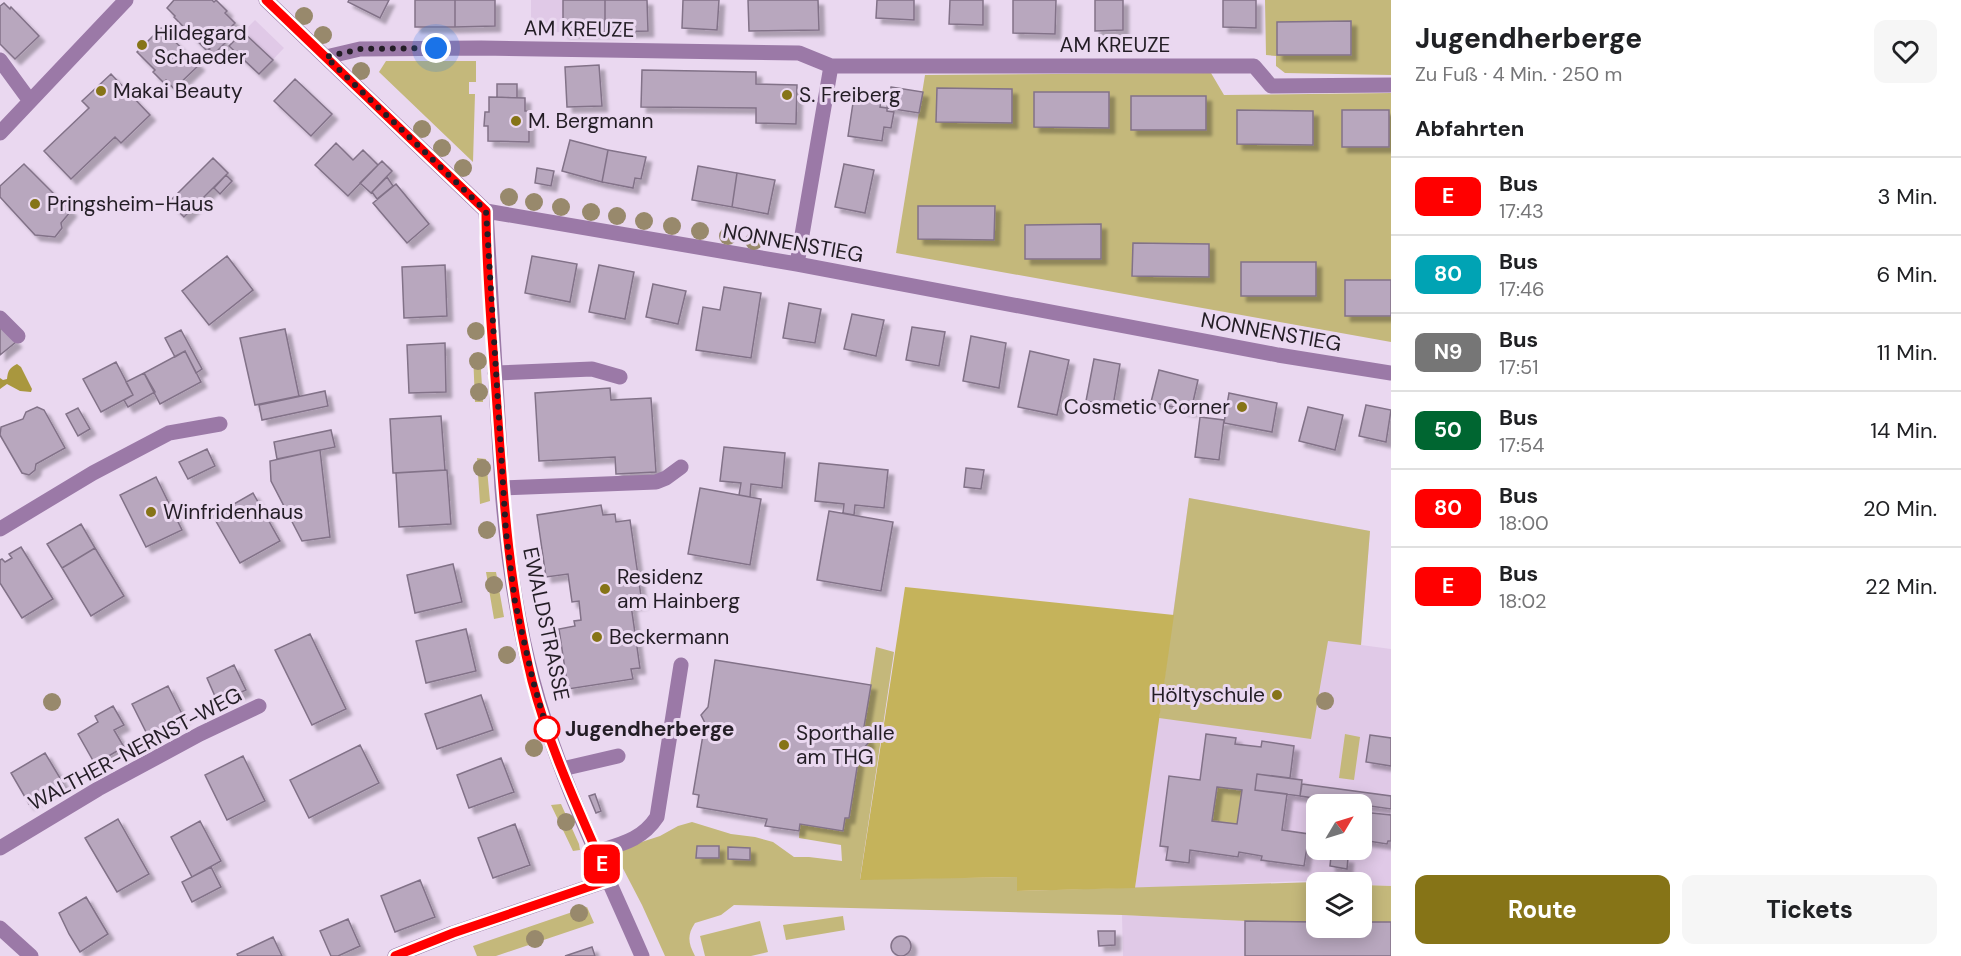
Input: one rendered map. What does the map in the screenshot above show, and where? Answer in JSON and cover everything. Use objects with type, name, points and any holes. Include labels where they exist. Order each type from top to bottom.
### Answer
[{"type":"street","points":[[0,133],[126,0]]},
{"type":"street","points":[[266,0],[486,211]]},
{"type":"street","name":"AM KREUZE","points":[[326,57],[360,49],[481,48],[799,53],[831,66],[1254,66],[1271,86],[1391,85]]},
{"type":"street","points":[[0,60],[30,101]]},
{"type":"street","points":[[797,264],[831,66]]},
{"type":"street","name":"NONNENSTIEG","points":[[486,211],[797,264],[1309,361],[1391,373]]},
{"type":"street","name":"EWALDSTRASSE","points":[[486,211],[502,488],[515,602],[533,681],[562,770],[642,956]]},
{"type":"street","points":[[0,318],[18,336]]},
{"type":"street","points":[[495,373],[592,369],[620,377]]},
{"type":"street","points":[[0,529],[93,473],[169,434],[220,424]]},
{"type":"street","points":[[502,488],[656,482],[681,467]]},
{"type":"street","points":[[596,852],[627,842],[644,833],[657,817],[681,665]]},
{"type":"street","name":"WALTHER-NERNST-WEG","points":[[0,848],[98,789],[259,706]]},
{"type":"street","points":[[562,770],[618,756]]},
{"type":"street","points":[[396,956],[453,933],[609,880]]},
{"type":"street","points":[[0,928],[31,956]]},
{"type":"shaded area","points":[[531,0],[563,0],[563,32],[531,33]]},
{"type":"shaded area","points":[[1265,0],[1391,0],[1391,75],[1285,73],[1276,66],[1276,56],[1266,55]]},
{"type":"shaded area","points":[[255,20],[284,48],[259,74],[229,46]]},
{"type":"shaded area","points":[[386,61],[476,61],[476,82],[469,82],[469,94],[475,94],[473,162],[379,72]]},
{"type":"shaded area","points":[[1211,73],[1224,95],[1391,93],[1391,342],[896,253],[925,75]]},
{"type":"shaded area","points":[[473,353],[480,354],[483,402],[475,402]]},
{"type":"shaded area","points":[[17,364],[21,367],[32,389],[31,392],[20,391],[7,384],[0,389],[0,378],[7,379],[9,370]]},
{"type":"shaded area","points":[[477,458],[486,459],[490,501],[480,504]]},
{"type":"shaded area","name":"Höltyschule","points":[[1189,498],[1370,531],[1361,645],[1391,649],[1391,886],[1372,885],[1372,872],[1306,872],[1306,881],[1135,888]]},
{"type":"shaded area","points":[[1189,498],[1370,531],[1361,645],[1328,641],[1311,739],[1159,718]]},
{"type":"shaded area","points":[[486,572],[496,572],[504,617],[494,619]]},
{"type":"shaded area","points":[[905,587],[1174,615],[1135,888],[1017,891],[1017,877],[860,880]]},
{"type":"shaded area","points":[[876,647],[894,652],[860,879],[1017,877],[1018,891],[1306,882],[1306,922],[734,905],[721,915],[695,923],[689,939],[695,956],[665,956],[616,855],[620,849],[660,836],[678,826],[692,822],[731,834],[773,842],[794,857],[842,861],[841,845],[799,838],[800,824],[842,831],[845,818],[849,818],[860,749],[863,749],[869,742],[863,733]]},
{"type":"shaded area","points":[[1345,734],[1360,737],[1354,780],[1339,778]]},
{"type":"shaded area","points":[[1217,787],[1242,790],[1237,824],[1212,821]]},
{"type":"shaded area","points":[[561,804],[580,850],[573,851],[551,805]]},
{"type":"shaded area","points":[[1372,885],[1391,886],[1391,922],[1372,922]]},
{"type":"shaded area","points":[[587,907],[594,923],[496,956],[477,956],[473,946]]},
{"type":"shaded area","points":[[1122,915],[1306,922],[1306,938],[1372,938],[1372,922],[1391,922],[1391,956],[1123,956]]},
{"type":"shaded area","points":[[843,916],[845,930],[786,940],[783,925]]},
{"type":"shaded area","points":[[760,921],[768,952],[751,956],[705,956],[700,936]]},
{"type":"building","points":[[174,0],[212,0],[214,2],[216,0],[235,23],[207,51],[167,8]]},
{"type":"building","points":[[349,0],[389,0],[380,18],[348,2]]},
{"type":"building","points":[[415,0],[455,0],[455,27],[415,27]]},
{"type":"building","points":[[455,0],[495,0],[495,26],[455,27]]},
{"type":"building","points":[[563,0],[605,0],[605,32],[563,32]]},
{"type":"building","points":[[605,0],[647,0],[648,31],[605,32]]},
{"type":"building","points":[[683,0],[719,0],[717,30],[682,28]]},
{"type":"building","points":[[748,0],[818,0],[819,30],[749,31]]},
{"type":"building","points":[[877,0],[914,0],[914,20],[876,18]]},
{"type":"building","points":[[950,0],[983,0],[983,25],[949,24]]},
{"type":"building","points":[[1013,0],[1056,0],[1055,34],[1013,33]]},
{"type":"building","points":[[1095,0],[1123,0],[1123,30],[1095,31]]},
{"type":"building","points":[[1223,0],[1256,0],[1256,28],[1223,27]]},
{"type":"building","points":[[4,3],[10,9],[11,7],[39,36],[15,59],[0,44],[0,6]]},
{"type":"building","points":[[1351,21],[1351,55],[1277,55],[1277,22]]},
{"type":"building","points":[[161,28],[199,65],[174,89],[166,80],[163,82],[153,72],[155,70],[137,52]]},
{"type":"building","points":[[243,32],[273,60],[259,74],[229,46]]},
{"type":"building","points":[[220,38],[225,43],[214,54],[209,49]]},
{"type":"building","points":[[599,65],[602,106],[567,107],[565,67]]},
{"type":"building","points":[[642,70],[756,72],[756,84],[797,85],[796,124],[756,123],[756,108],[641,107]]},
{"type":"building","points":[[111,74],[150,115],[121,143],[115,137],[71,179],[44,151],[89,108],[82,101]]},
{"type":"building","points":[[295,79],[332,114],[311,136],[274,101]]},
{"type":"building","points":[[497,84],[517,84],[517,98],[497,97]]},
{"type":"building","points":[[891,87],[923,92],[919,113],[887,108]]},
{"type":"building","points":[[937,88],[1012,89],[1012,123],[936,122]]},
{"type":"building","points":[[1034,92],[1109,92],[1109,128],[1034,127]]},
{"type":"building","points":[[1131,96],[1206,96],[1206,130],[1131,130]]},
{"type":"building","points":[[489,97],[525,98],[525,111],[529,111],[529,142],[488,141],[488,126],[484,126],[485,112],[489,112]]},
{"type":"building","points":[[862,99],[881,102],[880,107],[894,112],[891,128],[884,127],[882,141],[848,136],[853,103],[861,104]]},
{"type":"building","points":[[1237,110],[1313,111],[1313,145],[1237,144]]},
{"type":"building","points":[[1342,110],[1389,110],[1389,147],[1342,147]]},
{"type":"building","points":[[570,140],[608,150],[602,182],[562,171]]},
{"type":"building","points":[[336,143],[353,160],[363,150],[378,165],[348,196],[315,165]]},
{"type":"building","points":[[608,150],[646,157],[641,179],[635,178],[633,188],[602,182]]},
{"type":"building","points":[[213,158],[228,173],[184,217],[169,202]]},
{"type":"building","points":[[382,161],[392,171],[371,193],[360,183]]},
{"type":"building","name":"Pringsheim-Haus","points":[[24,164],[71,211],[61,223],[62,228],[55,237],[35,235],[0,197],[0,186]]},
{"type":"building","points":[[844,164],[874,170],[865,213],[835,207]]},
{"type":"building","points":[[698,166],[737,173],[732,207],[692,200]]},
{"type":"building","points":[[537,168],[554,171],[551,186],[535,183]]},
{"type":"building","points":[[737,173],[775,180],[768,214],[732,207]]},
{"type":"building","points":[[226,175],[232,181],[220,194],[214,188]]},
{"type":"building","points":[[387,177],[393,186],[377,199],[372,192]]},
{"type":"building","points":[[396,184],[429,224],[407,243],[373,203]]},
{"type":"building","points":[[918,206],[995,206],[994,240],[918,239]]},
{"type":"building","points":[[1101,224],[1101,259],[1025,259],[1025,225]]},
{"type":"building","points":[[1133,243],[1209,244],[1209,277],[1132,276]]},
{"type":"building","points":[[227,256],[253,290],[209,325],[182,291]]},
{"type":"building","points":[[532,256],[577,264],[570,302],[525,293]]},
{"type":"building","points":[[1241,262],[1316,262],[1316,296],[1241,296]]},
{"type":"building","points":[[445,265],[447,316],[404,318],[402,267]]},
{"type":"building","points":[[599,265],[634,272],[625,319],[589,312]]},
{"type":"building","points":[[1345,280],[1391,280],[1391,316],[1345,316]]},
{"type":"building","points":[[653,284],[686,291],[678,324],[646,317]]},
{"type":"building","points":[[724,287],[761,293],[751,358],[696,350],[703,307],[720,310]]},
{"type":"building","points":[[789,303],[821,309],[815,343],[783,338]]},
{"type":"building","points":[[852,314],[884,320],[876,356],[844,349]]},
{"type":"building","points":[[0,326],[16,342],[0,355]]},
{"type":"building","points":[[912,327],[945,332],[939,366],[906,360]]},
{"type":"building","points":[[285,329],[299,396],[255,405],[240,338]]},
{"type":"building","points":[[181,330],[202,369],[196,373],[185,351],[175,357],[165,338]]},
{"type":"building","points":[[971,336],[1006,343],[999,388],[963,381]]},
{"type":"building","points":[[445,343],[446,392],[409,393],[407,345]]},
{"type":"building","points":[[185,351],[201,382],[160,404],[144,373]]},
{"type":"building","points":[[1030,351],[1069,360],[1057,415],[1018,407]]},
{"type":"building","points":[[1094,359],[1120,364],[1113,406],[1086,401]]},
{"type":"building","points":[[116,362],[133,395],[101,412],[83,379]]},
{"type":"building","points":[[1159,370],[1198,380],[1191,411],[1151,402]]},
{"type":"building","points":[[144,373],[155,392],[128,407],[124,400],[133,395],[126,382]]},
{"type":"building","points":[[610,388],[611,400],[651,398],[656,472],[616,474],[615,457],[539,461],[535,393]]},
{"type":"building","points":[[325,391],[328,406],[262,420],[259,405]]},
{"type":"building","points":[[1229,393],[1277,403],[1272,432],[1224,423]]},
{"type":"building","points":[[1366,405],[1391,410],[1386,442],[1359,436]]},
{"type":"building","points":[[37,407],[44,410],[65,448],[36,464],[35,470],[29,475],[22,473],[0,435],[1,427],[23,419],[26,412]]},
{"type":"building","points":[[1308,407],[1343,415],[1335,450],[1299,441]]},
{"type":"building","points":[[78,408],[90,429],[78,436],[66,414]]},
{"type":"building","points":[[441,416],[445,470],[393,473],[390,419]]},
{"type":"building","points":[[1200,417],[1224,420],[1219,460],[1195,457]]},
{"type":"building","points":[[331,430],[335,447],[277,459],[274,442]]},
{"type":"building","points":[[724,447],[785,453],[782,488],[751,484],[750,497],[739,495],[741,483],[720,481]]},
{"type":"building","points":[[207,449],[215,466],[188,479],[179,462]]},
{"type":"building","points":[[320,450],[330,537],[302,541],[271,481],[270,461]]},
{"type":"building","points":[[819,463],[888,470],[884,508],[855,505],[854,515],[843,513],[844,504],[815,501]]},
{"type":"building","points":[[966,468],[984,470],[981,489],[964,487]]},
{"type":"building","points":[[447,470],[451,524],[399,527],[396,473]]},
{"type":"building","name":"Winfridenhaus","points":[[156,477],[182,530],[146,547],[120,495]]},
{"type":"building","points":[[700,488],[761,499],[750,565],[688,554]]},
{"type":"building","points":[[253,493],[280,541],[240,563],[213,516]]},
{"type":"building","name":"Residenz am Hainberg","points":[[601,505],[603,515],[615,514],[616,522],[630,520],[642,603],[631,605],[640,668],[631,669],[633,679],[568,689],[559,629],[575,626],[574,621],[581,620],[579,601],[572,602],[568,574],[546,577],[537,515]]},
{"type":"building","points":[[829,511],[893,522],[881,591],[817,580]]},
{"type":"building","points":[[81,524],[95,548],[62,568],[47,544]]},
{"type":"building","points":[[21,547],[53,599],[22,618],[0,583],[0,560],[5,562],[12,558],[9,554]]},
{"type":"building","points":[[95,548],[124,596],[91,616],[62,568]]},
{"type":"building","points":[[453,564],[462,602],[415,613],[407,575]]},
{"type":"building","points":[[466,629],[476,671],[426,683],[416,641]]},
{"type":"building","points":[[310,634],[346,709],[312,725],[275,650]]},
{"type":"building","name":"Sporthalle am THG","points":[[715,660],[871,685],[863,733],[869,742],[863,749],[860,749],[849,818],[845,818],[843,831],[800,824],[799,831],[765,826],[767,819],[697,807],[699,795],[693,794],[705,723],[701,715],[708,707]]},
{"type":"building","points":[[234,665],[246,690],[218,703],[207,678]]},
{"type":"building","points":[[168,686],[184,718],[148,736],[132,704]]},
{"type":"building","points":[[481,695],[493,730],[437,749],[425,714]]},
{"type":"building","points":[[113,706],[124,725],[114,730],[124,747],[95,764],[78,734],[98,722],[95,716]]},
{"type":"building","points":[[1206,734],[1236,738],[1235,744],[1261,747],[1262,741],[1294,746],[1290,778],[1257,774],[1255,790],[1287,794],[1282,830],[1306,834],[1304,866],[1261,860],[1262,856],[1239,852],[1238,857],[1190,850],[1189,863],[1166,860],[1168,847],[1160,846],[1169,776],[1200,780]],"holes":[[[1217,787],[1242,790],[1237,824],[1212,821]]]},
{"type":"building","points":[[1370,735],[1391,738],[1391,766],[1366,762]]},
{"type":"building","points":[[360,745],[379,783],[309,818],[290,780]]},
{"type":"building","points":[[45,753],[63,783],[29,804],[11,773]]},
{"type":"building","points":[[243,756],[265,801],[227,820],[205,775]]},
{"type":"building","points":[[501,758],[514,792],[469,808],[457,775]]},
{"type":"building","points":[[1257,774],[1302,780],[1300,796],[1255,790]]},
{"type":"building","points":[[1302,784],[1391,796],[1391,809],[1372,806],[1372,794],[1306,794],[1306,797],[1300,796]]},
{"type":"building","points":[[595,794],[601,811],[596,813],[589,796]]},
{"type":"building","points":[[1372,813],[1391,815],[1391,841],[1387,844],[1372,842]]},
{"type":"building","points":[[118,819],[149,874],[117,892],[85,838]]},
{"type":"building","points":[[200,821],[221,861],[192,877],[171,837]]},
{"type":"building","points":[[515,824],[530,865],[493,878],[478,838]]},
{"type":"building","points":[[697,846],[719,846],[719,858],[696,858]]},
{"type":"building","points":[[728,847],[750,848],[750,860],[728,859]]},
{"type":"building","points":[[1331,860],[1348,860],[1347,869],[1330,866]]},
{"type":"building","points":[[211,867],[221,887],[192,902],[182,882]]},
{"type":"building","points":[[420,880],[435,917],[395,932],[381,896]]},
{"type":"building","points":[[86,897],[108,934],[80,952],[59,913]]},
{"type":"building","points":[[348,919],[360,946],[338,956],[331,956],[320,931]]},
{"type":"building","points":[[1245,921],[1306,922],[1306,938],[1372,938],[1372,922],[1391,922],[1391,956],[1245,956]]},
{"type":"building","points":[[1098,931],[1115,931],[1115,945],[1099,946]]},
{"type":"building","points":[[901,936],[908,939],[911,946],[908,953],[901,956],[894,953],[891,946],[894,939]]},
{"type":"building","points":[[273,937],[282,956],[238,956],[237,954]]},
{"type":"building","points":[[592,947],[595,956],[565,956]]},
{"type":"bus line","name":"E","points":[[266,0],[486,211],[504,510],[515,602],[533,681],[548,733],[609,880],[453,933],[395,956]]},
{"type":"place","name":"Hildegard Schaeder","points":[[142,45]]},
{"type":"place","name":"Makai Beauty","points":[[101,91]]},
{"type":"place","name":"S. Freiberg","points":[[787,95]]},
{"type":"place","name":"M. Bergmann","points":[[516,121]]},
{"type":"place","name":"Pringsheim-Haus","points":[[35,204]]},
{"type":"place","name":"Cosmetic Corner","points":[[1242,407]]},
{"type":"place","name":"Winfridenhaus","points":[[151,512]]},
{"type":"place","name":"Residenz am Hainberg","points":[[605,589]]},
{"type":"place","name":"Beckermann","points":[[597,637]]},
{"type":"place","name":"Höltyschule","points":[[1277,695]]},
{"type":"place","name":"Jugendherberge","points":[[547,729]]},
{"type":"place","name":"Sporthalle am THG","points":[[784,745]]},
{"type":"route","points":[[436,48],[360,49],[326,57],[486,211],[506,532],[515,602],[533,681],[548,733],[547,729]]}]
